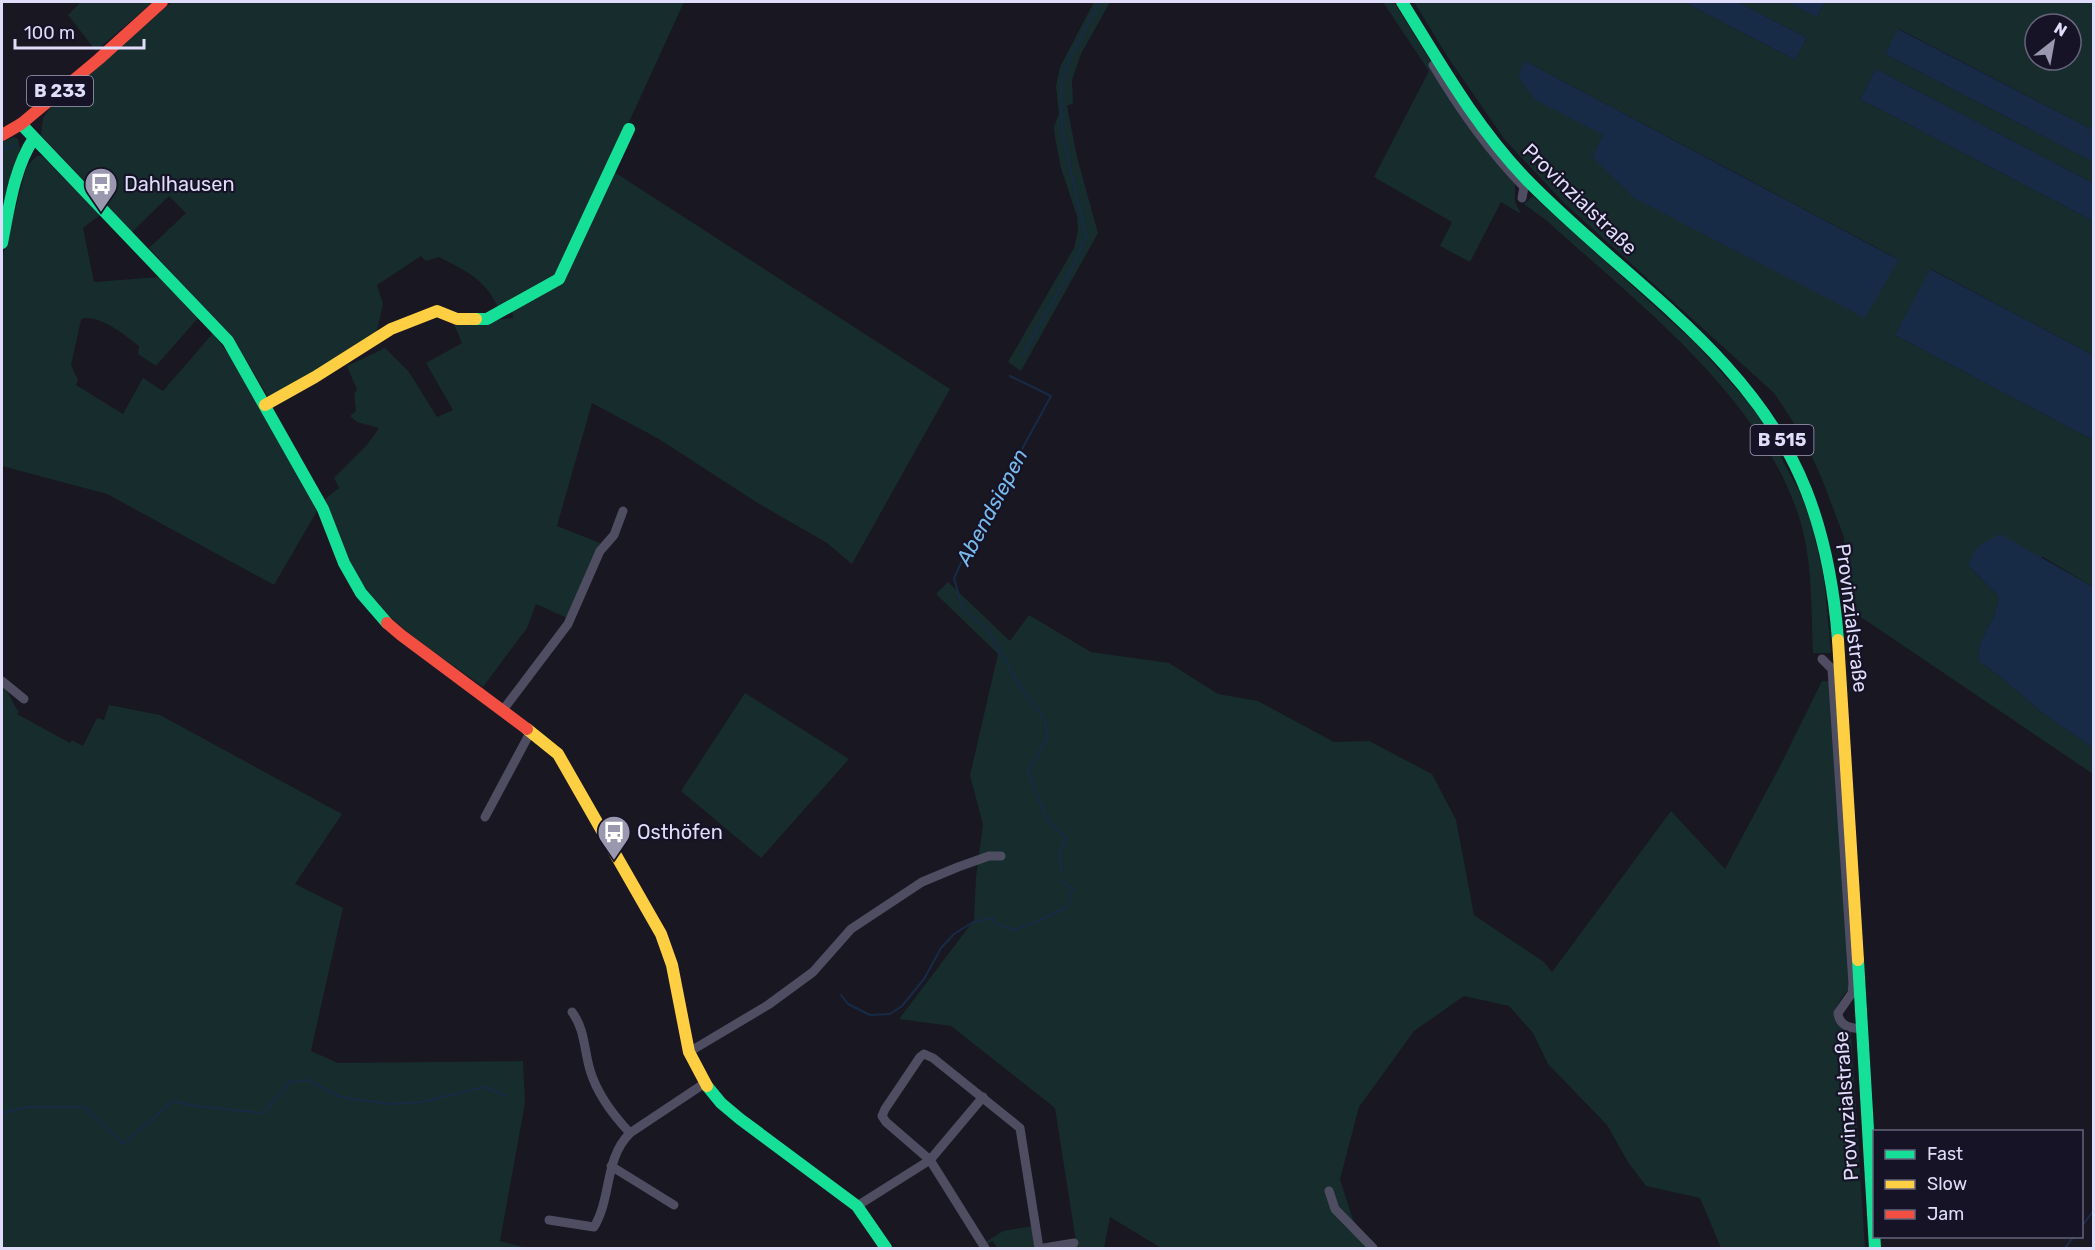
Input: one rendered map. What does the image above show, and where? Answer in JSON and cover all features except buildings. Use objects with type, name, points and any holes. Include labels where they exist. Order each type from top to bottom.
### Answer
[{"type":"street","name":"B 233","points":[[2,135],[21,124],[99,59],[162,2]]},
{"type":"street","name":"Provinzialstraße","points":[[1394,2],[1464,114],[1490,149],[1524,187],[1522,198]]},
{"type":"street","name":"Provinzialstraße","points":[[1402,2],[1468,107],[1498,146],[1526,179],[1702,340],[1736,376],[1766,413],[1805,486],[1825,543],[1837,624],[1844,722],[1857,1029],[1873,1224]]},
{"type":"street","points":[[21,124],[228,341],[323,509],[344,563],[361,593],[379,615],[401,635],[531,731],[558,754],[661,934],[672,964],[689,1052],[705,1083],[721,1103],[740,1119],[857,1206],[885,1248]]},
{"type":"street","points":[[265,405],[315,377],[391,329],[437,311],[457,319],[487,319],[554,283],[559,279],[629,129]]},
{"type":"street","points":[[2,243],[21,169],[29,144],[34,138]]},
{"type":"street","points":[[503,710],[568,624],[600,551],[614,535],[623,511]]},
{"type":"street","name":"Provinzialstraße","points":[[1822,659],[1832,669],[1853,984],[1852,993],[1838,1013],[1838,1019],[1842,1024],[1857,1029]]},
{"type":"street","points":[[2,681],[24,699]]},
{"type":"street","points":[[485,817],[531,731]]},
{"type":"street","points":[[689,1052],[786,992],[813,972],[851,929],[922,882],[990,856],[1001,856]]},
{"type":"street","points":[[572,1012],[580,1022],[590,1071],[596,1087],[615,1116],[630,1133]]},
{"type":"street","points":[[985,1248],[930,1160],[882,1116],[885,1108],[924,1054],[933,1058],[1016,1123],[1022,1132],[1039,1248]]},
{"type":"street","points":[[549,1220],[594,1227],[600,1217],[611,1166],[621,1142],[630,1133],[705,1083]]},
{"type":"street","points":[[857,1206],[930,1160],[982,1097]]},
{"type":"street","points":[[611,1166],[674,1205]]},
{"type":"street","points":[[1329,1191],[1335,1209],[1373,1248]]},
{"type":"street","points":[[1044,1248],[1074,1244]]},
{"type":"green space","points":[[81,2],[153,2],[96,51],[68,15]]},
{"type":"green space","points":[[172,2],[684,2],[608,168],[950,389],[852,564],[827,543],[756,502],[659,439],[592,403],[557,526],[600,543],[567,618],[536,604],[527,628],[483,687],[414,637],[382,609],[357,575],[325,499],[339,488],[334,478],[366,446],[379,428],[357,422],[350,416],[356,411],[354,393],[357,390],[347,366],[385,348],[409,372],[437,417],[453,410],[426,363],[462,343],[454,324],[513,318],[511,301],[499,309],[488,290],[475,277],[439,257],[426,261],[421,256],[377,285],[383,304],[376,335],[270,400],[236,343],[149,248],[186,213],[169,196],[132,232],[41,135],[43,118],[50,108]]},
{"type":"green space","points":[[1094,2],[1110,2],[1081,54],[1072,80],[1073,103],[1067,106],[1077,157],[1098,233],[1021,371],[1008,362],[1074,248],[1078,231],[1077,216],[1061,168],[1055,137],[1054,126],[1059,114],[1056,86],[1060,67]]},
{"type":"green space","points":[[1383,2],[1394,2],[1444,83],[1515,178],[1515,202],[1521,214],[1501,202],[1470,262],[1440,246],[1452,222],[1374,177],[1429,71]]},
{"type":"green space","points":[[1414,2],[1684,2],[1795,60],[1807,38],[1738,2],[1787,2],[1817,17],[1825,2],[2093,2],[2093,130],[1899,29],[1885,54],[2093,162],[2093,183],[1876,69],[1860,99],[2093,221],[2093,355],[1931,269],[1895,335],[2093,440],[2093,587],[2043,557],[1968,565],[1999,597],[1994,616],[1980,643],[1978,661],[1997,674],[2040,711],[2093,748],[2093,774],[1843,605],[1844,537],[1803,437],[1774,393],[1564,203],[1505,140],[1447,56]],"holes":[[[1525,61],[1898,259],[1592,158],[1603,135]]]},
{"type":"green space","points":[[13,137],[18,139],[20,148],[2,222],[2,142]]},
{"type":"green space","points":[[37,156],[42,156],[100,215],[83,228],[94,282],[159,277],[198,318],[156,366],[138,354],[139,346],[120,332],[106,323],[83,318],[71,365],[78,380],[76,385],[123,414],[143,378],[163,391],[213,333],[229,355],[317,511],[274,585],[107,494],[2,466],[2,259],[26,169]]},
{"type":"green space","points":[[1533,196],[1695,343],[1748,402],[1761,420],[1800,493],[1812,525],[1824,579],[1831,653],[1813,653],[1811,585],[1804,534],[1781,473],[1756,431],[1726,392],[1657,319],[1547,221],[1524,204]]},
{"type":"green space","points":[[948,582],[1010,641],[1029,615],[1091,652],[1169,663],[1218,694],[1258,701],[1334,742],[1369,741],[1432,774],[1456,820],[1474,915],[1544,962],[1552,972],[1671,811],[1725,869],[1822,681],[1833,682],[1853,984],[1838,1003],[1835,1017],[1836,1023],[1851,1032],[1865,1248],[1721,1248],[1700,1198],[1646,1186],[1628,1162],[1607,1125],[1548,1064],[1533,1033],[1509,1006],[1464,996],[1414,1031],[1359,1107],[1340,1179],[1353,1220],[1374,1248],[1161,1248],[1110,1217],[1104,1248],[1077,1248],[1055,1108],[951,1026],[899,1019],[974,920],[976,877],[983,825],[970,775],[998,654],[936,594]]},
{"type":"green space","points":[[2,686],[19,712],[17,714],[70,743],[72,740],[83,746],[97,718],[104,720],[109,705],[160,715],[342,814],[295,884],[343,908],[311,1051],[338,1063],[523,1061],[525,1103],[500,1241],[527,1248],[2,1248]]},
{"type":"green space","points":[[745,693],[849,759],[761,858],[681,791]]},
{"type":"green space","points":[[1033,1226],[1036,1243],[1034,1248],[997,1248],[993,1241],[986,1244],[1003,1231]]},
{"type":"water","points":[[1684,2],[1738,2],[1807,38],[1795,60]]},
{"type":"water","points":[[1787,2],[1825,2],[1817,17]]},
{"type":"water","points":[[1898,29],[2093,130],[2093,162],[1885,54]]},
{"type":"water","points":[[1525,61],[1899,260],[1865,318],[1634,198],[1592,157],[1603,135],[1535,100],[1518,76]]},
{"type":"water","points":[[1876,69],[2093,183],[2093,221],[1860,99]]},
{"type":"water","points":[[1930,269],[2093,355],[2093,440],[1895,335]]},
{"type":"water","points":[[2000,534],[2093,587],[2093,748],[2040,711],[1997,674],[1978,661],[1980,643],[1994,616],[1999,597],[1968,565],[1977,547]]},
{"type":"waterway","name":"Abendsiepen","points":[[1023,355],[1073,266],[1086,236],[1062,132],[1061,84],[1072,53],[1100,2]]},
{"type":"waterway","points":[[2,151],[14,145]]},
{"type":"waterway","name":"Abendsiepen","points":[[1010,376],[1051,396],[954,578],[963,610],[987,629],[1022,689],[1044,718],[1048,737],[1028,771],[1047,821],[1066,837],[1060,853],[1061,871]]},
{"type":"waterway","name":"Abendsiepen","points":[[841,995],[848,1004],[870,1015],[890,1014],[902,1006],[924,979],[941,948],[954,934],[973,922],[993,918],[996,924],[1014,930],[1067,907],[1073,889],[1061,880]]},
{"type":"waterway","name":"Abendsiepen","points":[[2,1113],[28,1107],[84,1107],[123,1144],[173,1101],[195,1106],[263,1113],[290,1082],[307,1080],[341,1097],[388,1104],[422,1102],[484,1087],[507,1096]]},
{"type":"waterway","points":[[2083,1225],[2094,1210]]},
{"type":"waterway","points":[[2065,1248],[2072,1238]]},
{"type":"traffic: fast","points":[[1402,2],[1460,94],[1509,160],[1564,216],[1683,322],[1720,359],[1754,399],[1783,442],[1813,508],[1828,564],[1838,640]]},
{"type":"traffic: fast","points":[[21,124],[228,341],[323,509],[344,563],[361,593],[387,623]]},
{"type":"traffic: fast","points":[[476,319],[487,319],[559,279],[629,129]]},
{"type":"traffic: fast","points":[[2,243],[17,175],[34,138]]},
{"type":"traffic: fast","points":[[1858,960],[1873,1214]]},
{"type":"traffic: fast","points":[[707,1086],[721,1103],[740,1119],[857,1206],[886,1248]]},
{"type":"traffic: fast","points":[[1874,1238],[1875,1248]]},
{"type":"traffic: slow","points":[[265,405],[315,377],[391,329],[437,311],[457,319],[476,319]]},
{"type":"traffic: slow","points":[[1838,640],[1858,960]]},
{"type":"traffic: slow","points":[[527,729],[558,754],[661,934],[672,965],[689,1052],[707,1086]]},
{"type":"traffic: jam","points":[[2,135],[21,124],[99,59],[162,2]]},
{"type":"traffic: jam","points":[[387,623],[527,729]]},
{"type":"place","name":"Dahlhausen","points":[[101,213]]},
{"type":"place","name":"Osthöfen","points":[[614,861]]}]
